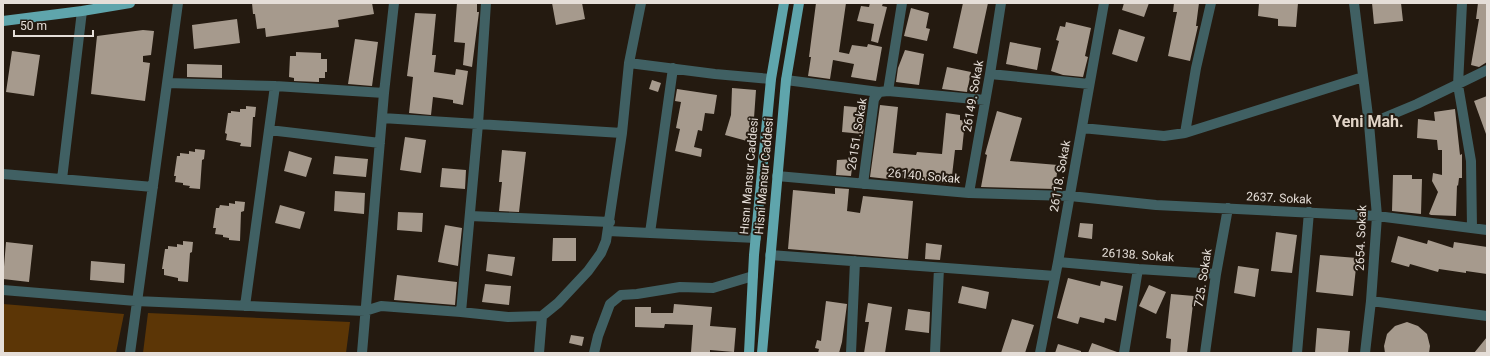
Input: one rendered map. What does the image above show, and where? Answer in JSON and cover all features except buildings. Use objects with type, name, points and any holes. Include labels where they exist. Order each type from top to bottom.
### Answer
[{"type":"main road","points":[[3,21],[130,3]]},
{"type":"main road","name":"Hısnı Mansur Caddesi","points":[[749,353],[756,238],[771,79],[784,3]]},
{"type":"main road","name":"Hisni Mansur Caddesi","points":[[762,353],[786,80],[799,3]]},
{"type":"street","points":[[130,353],[178,3]]},
{"type":"street","points":[[362,353],[384,93],[394,3]]},
{"type":"street","points":[[461,312],[478,124],[486,3]]},
{"type":"street","points":[[3,290],[136,301],[365,311],[381,306],[508,317],[542,316],[558,303],[594,264],[601,253],[609,227],[622,133],[629,63],[641,3]]},
{"type":"street","name":"26151. Sokak","points":[[863,184],[874,99],[883,92],[902,3]]},
{"type":"street","name":"26149. Sokak","points":[[969,193],[986,100],[1001,3]]},
{"type":"street","name":"26118. Sokak","points":[[1040,353],[1058,262],[1104,3]]},
{"type":"street","points":[[1185,133],[1196,68],[1211,3]]},
{"type":"street","name":"2654. Sokak","points":[[1354,3],[1369,124],[1377,216],[1371,301],[1365,353]]},
{"type":"street","points":[[1462,3],[1458,85],[1471,161],[1472,228]]},
{"type":"street","points":[[62,179],[82,11]]},
{"type":"street","points":[[629,63],[715,74],[771,79]]},
{"type":"street","points":[[650,233],[673,68]]},
{"type":"street","points":[[1369,124],[1417,104],[1487,70]]},
{"type":"street","points":[[990,74],[1089,84]]},
{"type":"street","points":[[1082,128],[1164,136],[1185,133],[1363,77]]},
{"type":"street","points":[[786,80],[883,92],[986,100]]},
{"type":"street","points":[[167,83],[275,86],[384,93]]},
{"type":"street","points":[[245,306],[275,86]]},
{"type":"street","points":[[382,118],[622,133]]},
{"type":"street","points":[[269,130],[380,143]]},
{"type":"street","points":[[3,174],[153,186]]},
{"type":"street","name":"26140. Sokak","points":[[777,176],[969,193],[1070,196]]},
{"type":"street","name":"2637. Sokak","points":[[1070,196],[1156,205],[1377,216],[1487,230]]},
{"type":"street","name":"725. Sokak","points":[[1205,353],[1216,274],[1228,208]]},
{"type":"street","points":[[1297,353],[1309,212]]},
{"type":"street","points":[[470,216],[609,227],[650,233],[756,238]]},
{"type":"street","points":[[770,256],[1055,276]]},
{"type":"street","points":[[851,353],[855,261]]},
{"type":"street","name":"26138. Sokak","points":[[1058,262],[1216,274]]},
{"type":"street","points":[[935,353],[939,268]]},
{"type":"street","points":[[1124,353],[1138,269]]},
{"type":"street","points":[[594,353],[598,336],[610,304],[621,295],[680,287],[713,288],[753,276]]},
{"type":"street","points":[[1371,301],[1487,316]]},
{"type":"street","points":[[539,353],[542,316]]},
{"type":"shaded area","points":[[3,304],[124,314],[116,353],[3,353]]},
{"type":"shaded area","points":[[148,313],[350,322],[346,353],[143,353]]},
{"type":"district","name":"Yeni Mah.","points":[[1368,121]]}]
